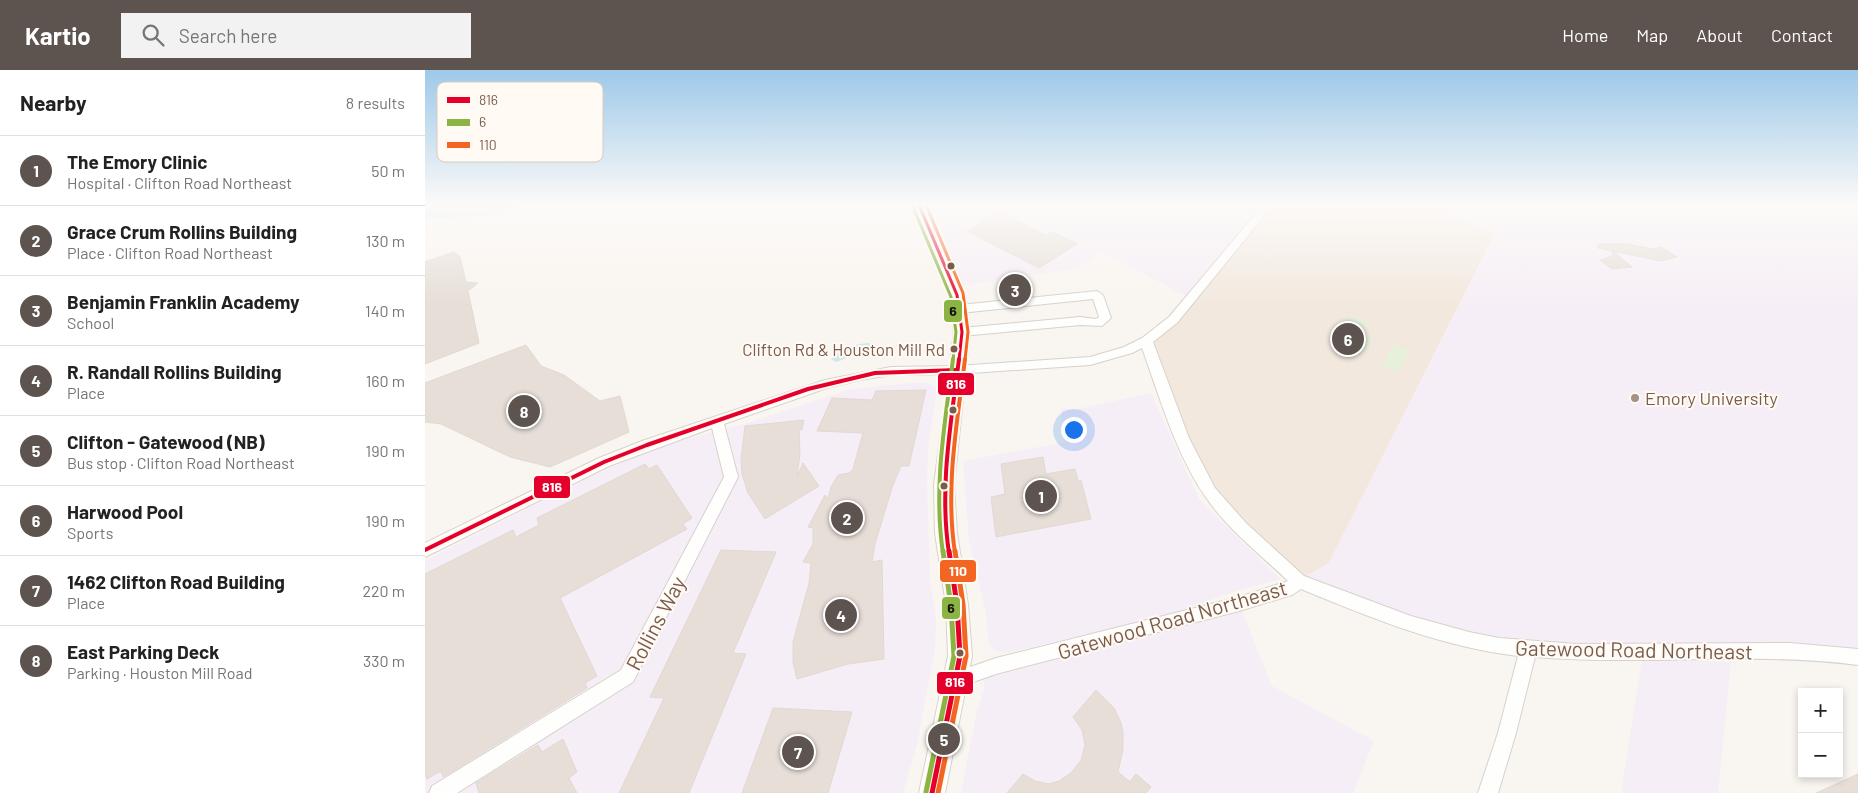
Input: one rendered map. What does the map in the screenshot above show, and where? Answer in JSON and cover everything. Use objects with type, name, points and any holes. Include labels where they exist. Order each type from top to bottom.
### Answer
[{"type":"main road","points":[[932,793],[960,656],[959,621],[946,533],[944,486],[961,332],[960,309],[934,239]]},
{"type":"street","points":[[425,550],[604,462],[647,445],[840,380],[891,372],[957,370],[1090,361],[1127,350],[1146,341],[1173,320],[1240,239]]},
{"type":"street","points":[[960,309],[1097,295],[1105,318],[1098,323],[1080,321],[961,332]]},
{"type":"street","points":[[1146,341],[1195,466],[1210,491],[1240,525],[1298,581]]},
{"type":"street","name":"Rollins Way","points":[[439,793],[581,706],[629,673],[731,477],[717,421]]},
{"type":"street","name":"Gatewood Road Northeast","points":[[956,680],[996,666],[1239,604],[1292,588],[1298,581],[1406,624],[1459,639],[1528,649],[1587,653],[1813,652],[1858,657]]},
{"type":"street","points":[[1488,793],[1507,733],[1528,649]]},
{"type":"shaded area","points":[[944,239],[1240,239],[1191,299],[1102,252],[1079,268],[952,287]]},
{"type":"shaded area","points":[[1240,239],[1492,239],[1329,563],[1298,581],[1210,491],[1146,341],[1173,320]]},
{"type":"shaded area","name":"Emory University","points":[[1493,239],[1858,239],[1858,657],[1492,645],[1298,581],[1329,563]]},
{"type":"shaded area","points":[[910,383],[930,383],[937,388],[928,449],[927,481],[930,579],[936,620],[935,649],[917,744],[903,793],[425,793],[425,561],[554,494],[630,458],[678,441],[748,423],[851,389]]},
{"type":"shaded area","points":[[1151,393],[1199,499],[1280,579],[1226,594],[1170,616],[1009,652],[995,651],[989,645],[986,614],[969,541],[963,461],[1066,442],[1061,408],[1073,410]]},
{"type":"shaded area","points":[[1239,604],[1272,686],[1374,741],[1353,793],[961,793],[976,715],[984,689],[985,670]]},
{"type":"shaded area","points":[[1642,659],[1731,662],[1718,793],[1621,793]]},
{"type":"green space","points":[[1349,316],[1370,323],[1364,334],[1369,335],[1368,339],[1372,340],[1365,354],[1360,353],[1357,357],[1336,349],[1337,347],[1333,343]]},
{"type":"green space","points":[[1394,345],[1410,351],[1399,372],[1382,366]]},
{"type":"water","points":[[1344,331],[1353,331],[1359,335],[1352,348],[1343,348],[1337,343]]},
{"type":"water","points":[[869,343],[879,346],[836,362],[831,359],[848,347]]},
{"type":"building","points":[[982,239],[1066,239],[1077,244],[1039,268]]},
{"type":"building","points":[[1598,244],[1627,244],[1653,249],[1661,247],[1677,257],[1660,261],[1598,248]]},
{"type":"building","points":[[1613,251],[1632,267],[1612,269],[1600,260],[1612,256]]},
{"type":"building","points":[[454,252],[460,257],[466,282],[478,283],[468,291],[479,343],[425,364],[425,262]]},
{"type":"building","points":[[526,345],[541,366],[564,375],[600,401],[620,396],[629,432],[550,467],[510,457],[441,424],[425,422],[425,383]]},
{"type":"building","points":[[926,390],[909,466],[901,466],[893,485],[875,544],[872,562],[882,560],[884,659],[848,664],[797,679],[793,662],[793,642],[809,583],[811,563],[803,562],[813,544],[813,528],[808,527],[825,495],[828,499],[831,487],[838,475],[849,473],[853,469],[863,433],[817,431],[832,398],[872,400],[876,391]]},
{"type":"building","points":[[804,420],[802,430],[799,430],[800,453],[797,477],[803,463],[819,486],[765,519],[748,493],[742,474],[741,459],[745,426]]},
{"type":"building","points":[[1043,457],[1046,474],[1075,469],[1078,481],[1081,480],[1091,519],[996,537],[991,497],[1005,494],[1001,464]]},
{"type":"building","points":[[645,464],[649,469],[657,465],[692,518],[683,524],[687,529],[560,598],[597,676],[585,683],[587,688],[443,777],[441,771],[427,779],[425,772],[425,574],[513,530],[516,537],[539,525],[537,518]]},
{"type":"building","points":[[721,550],[776,552],[733,653],[746,654],[689,793],[619,793],[664,698],[650,697]]},
{"type":"building","points":[[1096,690],[1114,708],[1121,723],[1123,750],[1118,772],[1130,782],[1136,774],[1151,787],[1146,793],[1007,793],[1023,774],[1035,781],[1049,784],[1059,781],[1071,773],[1081,760],[1085,745],[1082,730],[1073,717]]},
{"type":"building","points":[[773,708],[852,712],[828,793],[742,793]]},
{"type":"building","points":[[563,739],[577,772],[569,778],[577,793],[479,793],[476,783],[538,745],[542,752]]},
{"type":"building","points":[[1858,774],[1858,793],[1816,793]]},
{"type":"transit line","name":"6","points":[[926,239],[951,297],[956,332],[938,485],[940,533],[951,606],[954,656],[926,792]]},
{"type":"transit line","name":"816","points":[[932,793],[960,656],[957,605],[946,533],[944,485],[962,332],[957,295],[933,239]]},
{"type":"transit line","name":"110","points":[[938,793],[966,656],[963,604],[952,532],[950,485],[968,332],[963,293],[940,239]]},
{"type":"transit line","name":"816","points":[[425,550],[604,462],[647,445],[808,389],[875,373],[957,370]]},
{"type":"place","name":"Benjamin Franklin Academy","points":[[1015,290]]},
{"type":"place","name":"Harwood Pool","points":[[1348,339]]},
{"type":"place","name":"Clifton Rd & Houston Mill Rd","points":[[954,349]]},
{"type":"place","name":"Emory University","points":[[1635,398]]},
{"type":"place","name":"East Parking Deck","points":[[524,411]]},
{"type":"place","name":"The Emory Clinic","points":[[1041,496]]},
{"type":"place","name":"Grace Crum Rollins Building","points":[[847,518]]},
{"type":"place","name":"R. Randall Rollins Building","points":[[841,615]]},
{"type":"place","name":"Clifton - Gatewood (NB)","points":[[944,739]]},
{"type":"place","name":"1462 Clifton Road Building","points":[[798,752]]}]
